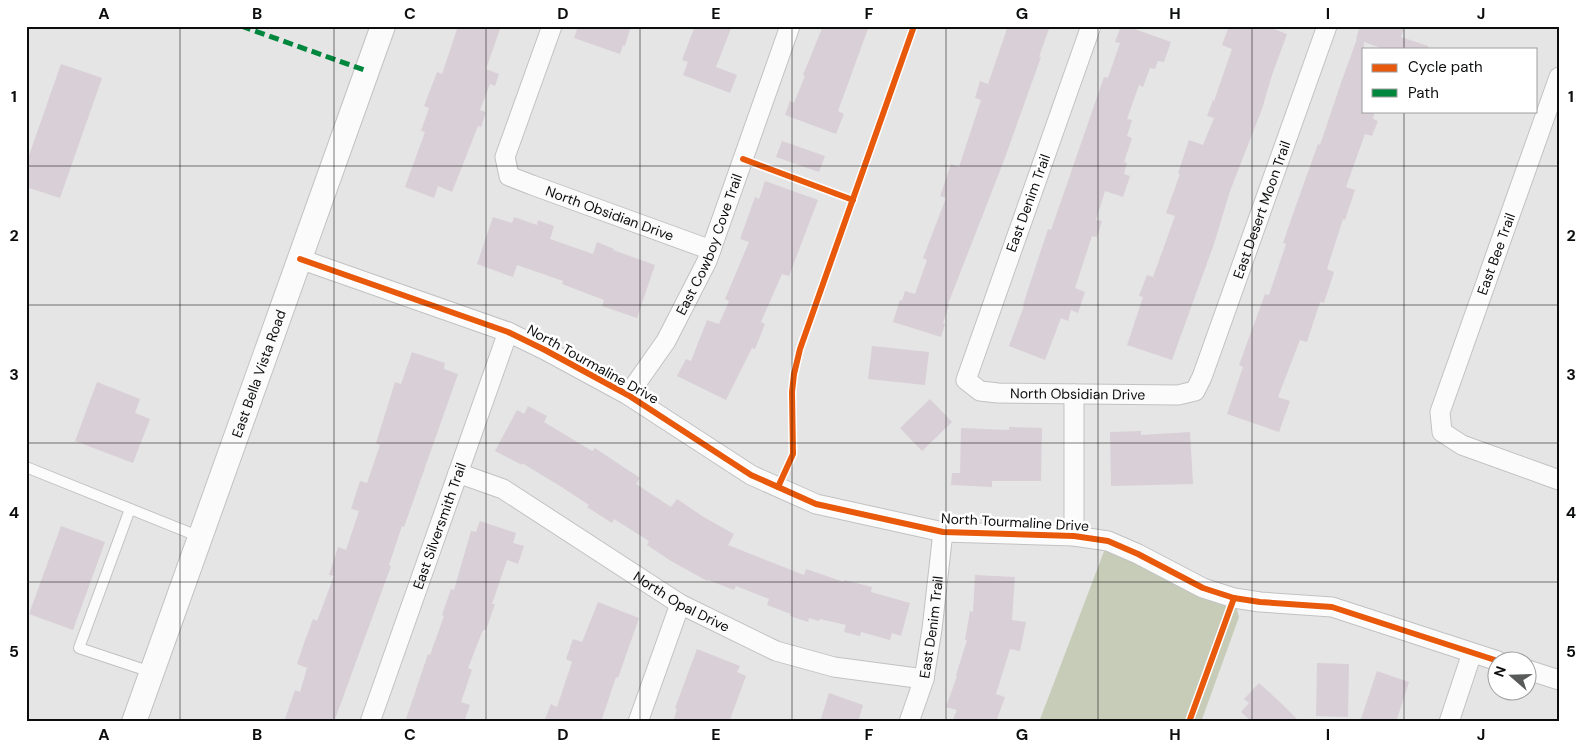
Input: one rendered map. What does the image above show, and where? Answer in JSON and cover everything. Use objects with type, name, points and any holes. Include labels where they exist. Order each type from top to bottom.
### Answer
[{"type":"street","name":"East Bella Vista Road","points":[[134,722],[383,26]]},
{"type":"street","name":"North Obsidian Drive","points":[[552,26],[505,158],[509,176],[711,250]]},
{"type":"street","name":"East Cowboy Cove Trail","points":[[628,395],[666,341],[707,261],[790,26]]},
{"type":"street","name":"East Denim Trail","points":[[966,380],[1091,26]]},
{"type":"street","name":"East Desert Moon Trail","points":[[1195,391],[1202,377],[1327,26]]},
{"type":"street","name":"East Bee Trail","points":[[1559,77],[1440,412],[1442,432],[1462,444],[1559,480]]},
{"type":"street","name":"North Tourmaline Drive","points":[[300,259],[508,332],[628,395],[751,475],[816,504],[943,532],[1074,536],[1108,541],[1138,554],[1203,588],[1234,598],[1332,608],[1488,658]]},
{"type":"street","name":"East Silversmith Trail","points":[[370,722],[508,332]]},
{"type":"street","name":"North Obsidian Drive","points":[[966,380],[980,391],[998,393],[1178,395],[1195,391]]},
{"type":"street","points":[[1074,394],[1074,536]]},
{"type":"street","name":"North Opal Drive","points":[[458,473],[503,489],[680,604],[776,651],[834,667],[924,679]]},
{"type":"street","name":"East Denim Trail","points":[[909,722],[924,679],[932,629],[943,532]]},
{"type":"street","points":[[638,722],[680,604]]},
{"type":"street","points":[[1449,722],[1472,653]]},
{"type":"street","points":[[1538,673],[1559,680]]},
{"type":"lane","points":[[26,467],[200,537]]},
{"type":"lane","points":[[130,509],[79,648],[152,672]]},
{"type":"green space","points":[[1108,541],[1234,598],[1239,617],[1201,722],[1039,722]]},
{"type":"building","points":[[458,26],[501,26],[486,69],[499,74],[495,86],[490,84],[480,110],[486,112],[481,127],[478,126],[452,192],[438,186],[434,198],[405,187],[425,132],[421,131],[429,108],[424,106],[437,72],[442,74]]},
{"type":"building","points":[[578,26],[631,26],[625,46],[623,45],[620,54],[574,38]]},
{"type":"building","points":[[695,26],[732,26],[716,67],[737,75],[730,93],[683,75],[688,62],[682,60]]},
{"type":"building","points":[[823,26],[869,26],[838,111],[844,114],[836,134],[785,115],[790,101],[794,103]]},
{"type":"building","points":[[1008,26],[1050,26],[1039,57],[1041,57],[1003,163],[948,304],[941,337],[893,322],[905,291],[915,294],[927,260],[923,258],[946,198],[940,196],[951,164],[959,167],[981,100],[975,98],[980,81],[988,84]]},
{"type":"building","points":[[1121,26],[1126,26],[1171,42],[1164,62],[1158,61],[1155,69],[1150,68],[1143,87],[1139,85],[1127,119],[1132,120],[1127,136],[1132,138],[1124,162],[1127,163],[1124,174],[1130,176],[1123,197],[1105,191],[1096,220],[1102,221],[1097,237],[1092,236],[1075,288],[1085,292],[1078,313],[1071,310],[1068,321],[1061,318],[1045,360],[1009,346],[1024,306],[1048,229],[1051,230],[1104,77],[1108,78],[1120,43],[1115,42]]},
{"type":"building","points":[[1229,26],[1266,26],[1287,34],[1262,109],[1230,191],[1214,244],[1172,360],[1127,345],[1143,297],[1139,296],[1147,275],[1153,277],[1175,216],[1166,213],[1180,174],[1178,173],[1189,140],[1203,145],[1214,118],[1207,116],[1232,49],[1222,45]]},
{"type":"building","points":[[1360,26],[1405,26],[1401,37],[1428,46],[1428,48],[1381,48],[1364,42],[1364,48],[1362,48],[1362,112],[1375,112],[1373,119],[1378,121],[1372,136],[1365,134],[1346,187],[1355,190],[1345,220],[1343,219],[1327,269],[1334,272],[1324,303],[1320,302],[1307,342],[1300,340],[1278,397],[1290,401],[1279,432],[1227,414],[1243,367],[1239,365],[1265,294],[1269,295],[1286,244],[1283,243],[1318,144],[1320,145]]},
{"type":"building","points":[[61,64],[102,78],[60,198],[26,187],[26,164]]},
{"type":"building","points":[[782,141],[825,156],[819,172],[776,157]]},
{"type":"building","points":[[765,181],[818,200],[789,276],[782,274],[761,322],[765,324],[755,349],[752,348],[726,400],[677,376],[686,359],[691,361],[707,320],[719,324],[729,301],[725,299],[749,242],[740,239],[755,197],[759,199]]},
{"type":"building","points":[[493,217],[512,223],[514,217],[537,225],[538,220],[554,226],[550,239],[593,254],[597,242],[613,250],[655,265],[637,318],[602,306],[604,300],[562,284],[563,281],[517,265],[513,277],[477,264]]},
{"type":"building","points":[[872,346],[929,352],[925,385],[868,379]]},
{"type":"building","points":[[412,352],[445,363],[444,369],[458,374],[404,527],[402,526],[389,565],[391,566],[334,722],[284,722],[295,690],[300,692],[307,668],[297,664],[313,619],[317,621],[334,576],[329,575],[338,547],[346,550],[359,511],[351,509],[360,481],[367,483],[380,445],[376,443],[395,382],[401,384]]},
{"type":"building","points":[[97,382],[140,399],[135,413],[150,419],[133,463],[75,441]]},
{"type":"building","points":[[930,399],[952,422],[922,451],[900,428]]},
{"type":"building","points":[[528,406],[547,416],[544,422],[592,451],[595,448],[640,478],[636,484],[671,507],[677,499],[734,534],[728,545],[804,575],[806,569],[844,582],[844,580],[872,587],[871,592],[910,603],[901,636],[892,633],[890,640],[861,632],[860,636],[844,632],[846,625],[809,618],[808,622],[767,605],[769,599],[736,586],[734,590],[707,581],[671,561],[647,545],[649,541],[614,519],[612,523],[560,486],[522,463],[522,465],[495,451],[517,410],[524,414]]},
{"type":"building","points":[[1009,427],[1042,428],[1041,481],[992,481],[992,487],[951,485],[952,473],[960,473],[961,428],[1009,430]]},
{"type":"building","points":[[1141,431],[1141,435],[1190,432],[1193,484],[1111,486],[1110,432]]},
{"type":"building","points":[[480,521],[516,533],[513,543],[524,546],[518,564],[507,560],[492,604],[495,604],[486,630],[483,630],[468,668],[472,670],[461,702],[470,705],[464,722],[405,722],[428,654],[430,655],[444,616],[442,615],[451,589],[454,590],[471,531],[476,532]]},
{"type":"building","points":[[61,526],[105,542],[73,630],[29,614]]},
{"type":"building","points":[[975,575],[1015,577],[1012,620],[1026,622],[1020,651],[1010,649],[996,694],[1005,697],[996,722],[952,722],[957,710],[946,707],[967,640],[965,640],[970,611],[973,612]]},
{"type":"building","points":[[598,602],[639,618],[601,722],[544,722],[551,704],[557,707],[572,662],[566,659],[573,639],[582,642]]},
{"type":"building","points":[[697,649],[740,666],[737,672],[746,676],[729,722],[673,722],[677,709],[675,708]]},
{"type":"building","points":[[1317,663],[1349,664],[1348,717],[1316,716]]},
{"type":"building","points":[[1377,671],[1409,682],[1396,722],[1360,722]]},
{"type":"building","points":[[1259,683],[1300,722],[1252,722],[1241,712],[1249,703],[1244,699]]},
{"type":"building","points":[[829,693],[863,705],[858,722],[820,722]]},
{"type":"marked path","points":[[241,26],[367,71]]},
{"type":"cycle path","points":[[778,487],[793,454],[792,392],[800,349],[914,26]]},
{"type":"cycle path","points":[[743,159],[853,200]]},
{"type":"cycle path","points":[[300,259],[508,332],[628,395],[751,475],[816,504],[943,532],[1074,536],[1108,541],[1138,554],[1203,588],[1234,598],[1260,602],[1332,607],[1488,658]]},
{"type":"cycle path","points":[[1189,722],[1234,598]]}]
